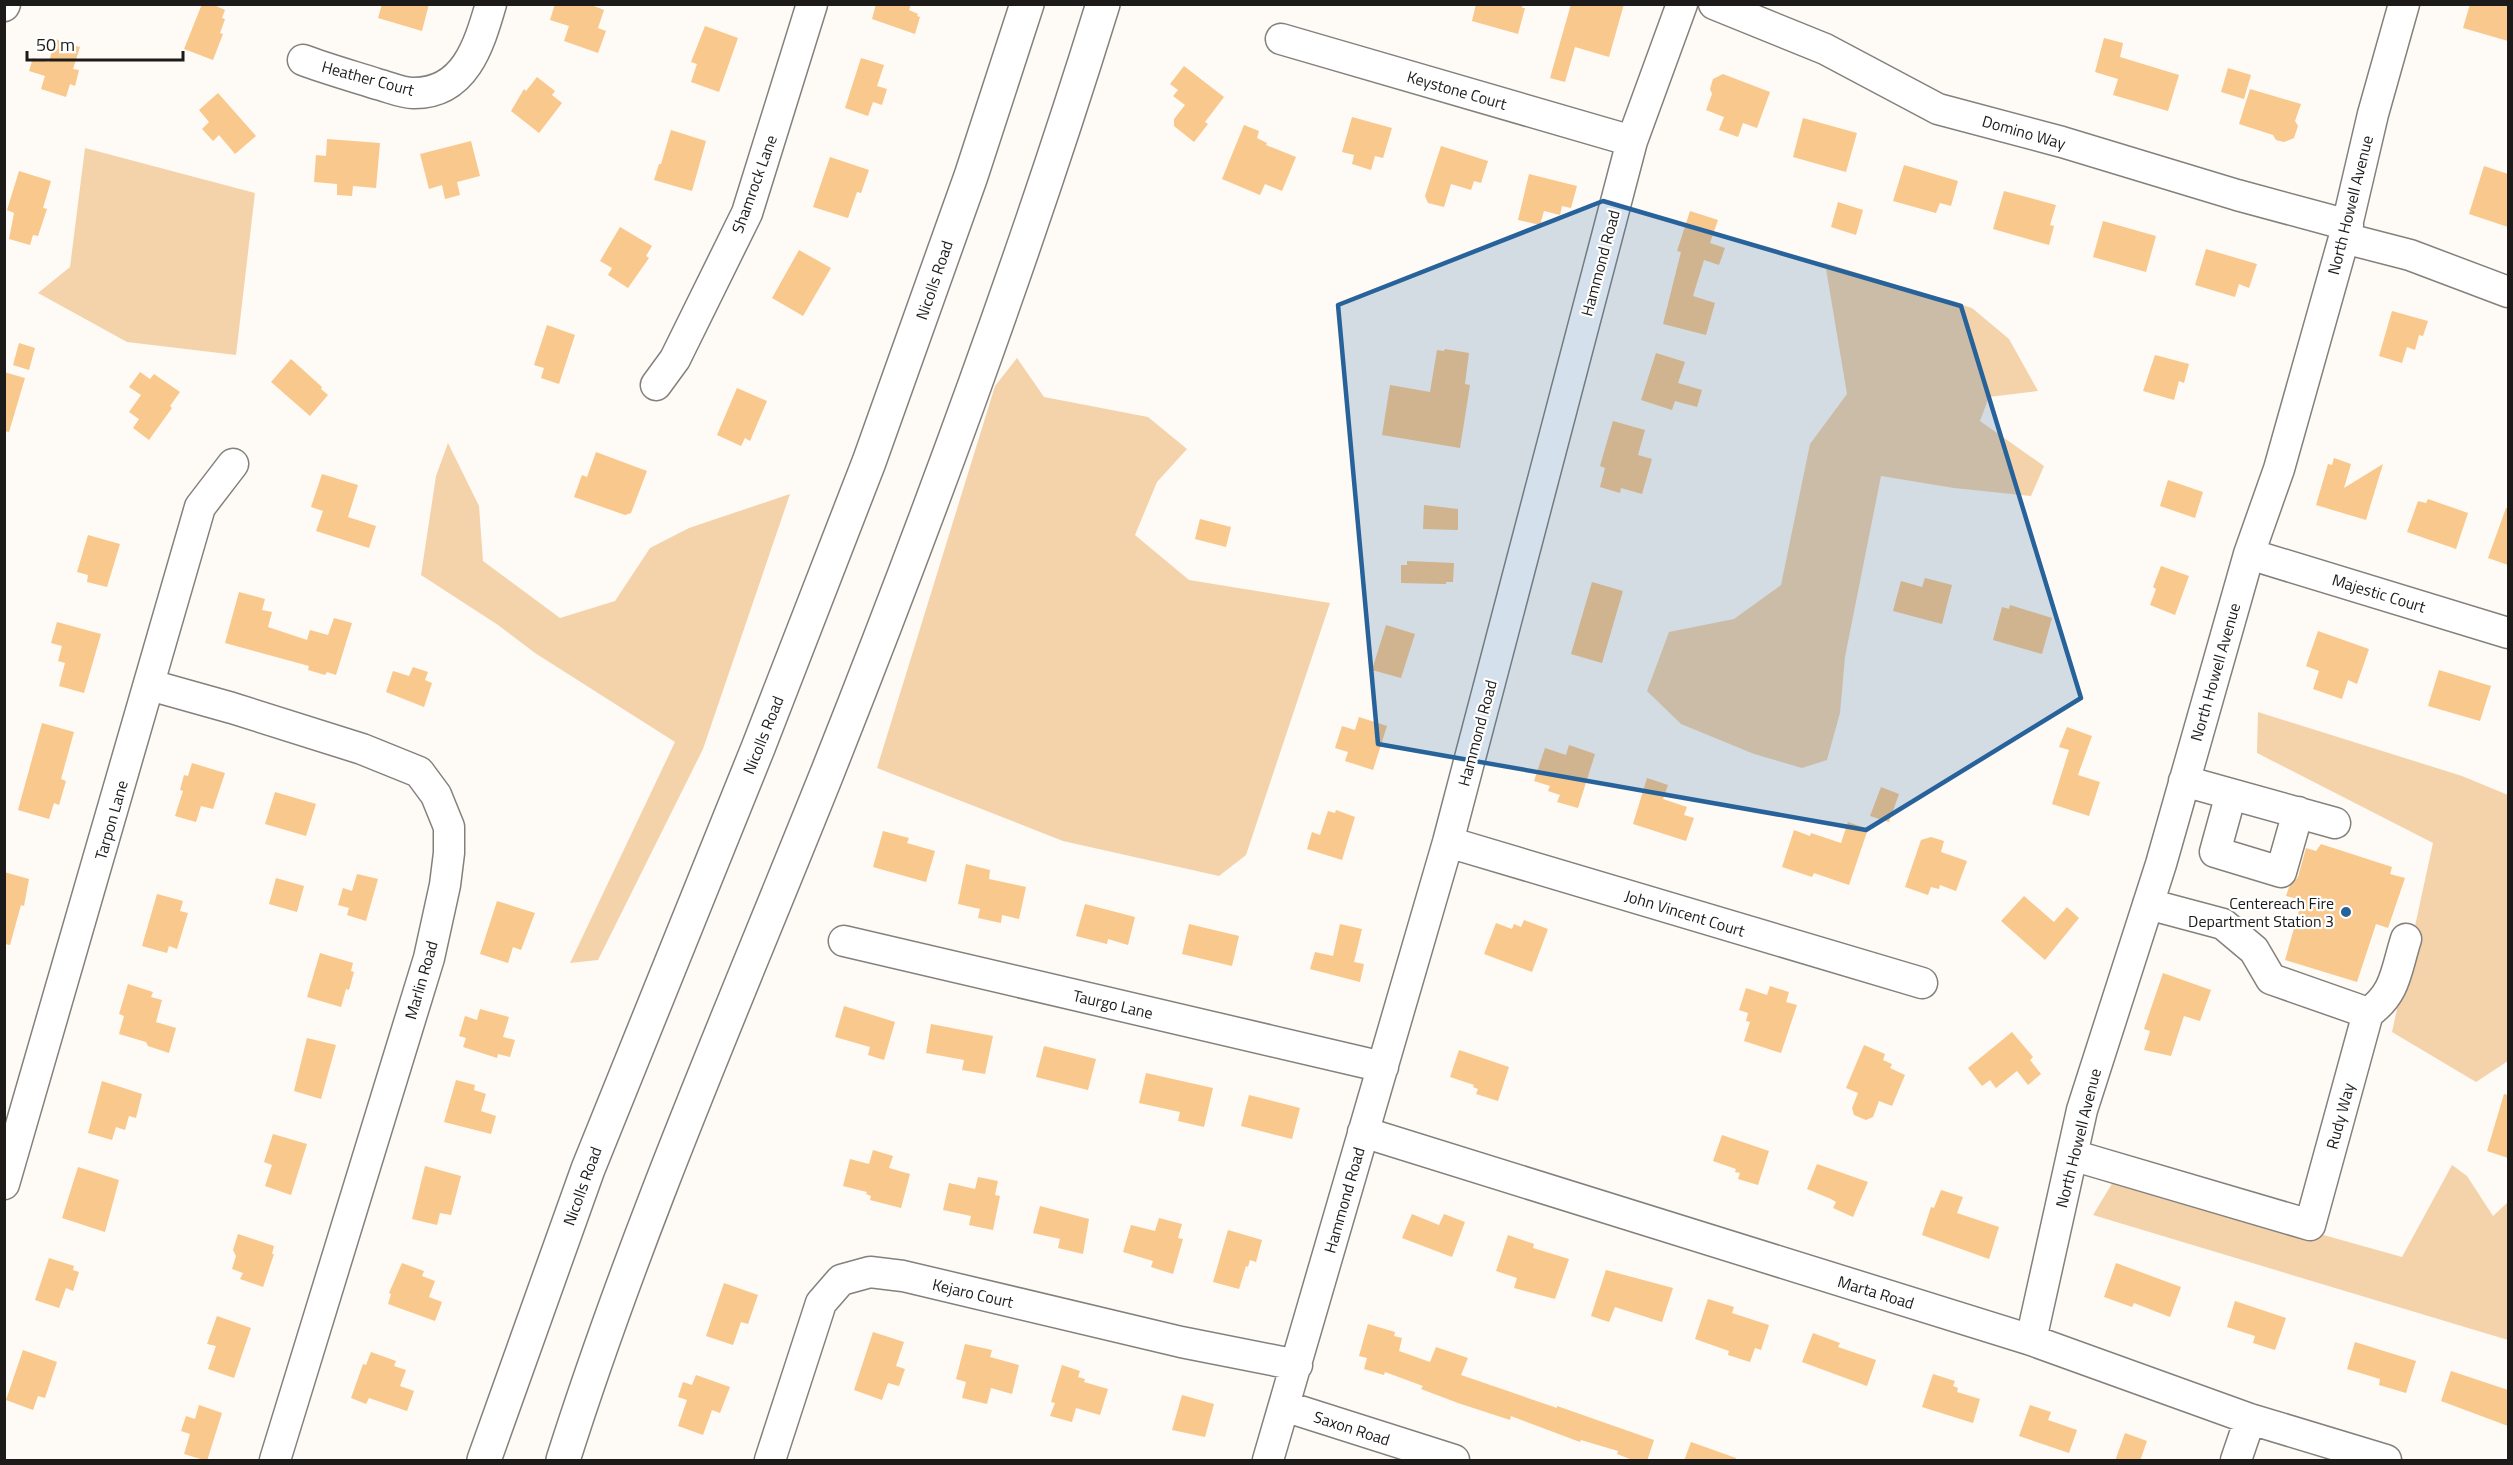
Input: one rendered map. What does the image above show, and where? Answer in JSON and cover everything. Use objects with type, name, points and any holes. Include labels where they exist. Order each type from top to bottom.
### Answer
[{"type":"highway","name":"Nicolls Road","points":[[483,1461],[588,1169],[762,737],[869,462],[963,198],[1027,4]]},
{"type":"highway","points":[[563,1461],[594,1362],[667,1166],[825,778],[935,494],[1029,232],[1103,4]]},
{"type":"street","name":"Heather Court","points":[[303,60],[411,93],[438,91],[459,74],[473,56],[491,4]]},
{"type":"street","name":"Shamrock Lane","points":[[656,385],[675,359],[747,213],[813,4]]},
{"type":"street","name":"Hammond Road","points":[[1268,1461],[1448,842],[1632,141],[1682,4]]},
{"type":"street","name":"Domino Way","points":[[1714,4],[1825,49],[1938,109],[2062,142],[2237,195],[2346,231],[2508,292]]},
{"type":"street","name":"North Howell Avenue","points":[[2031,1340],[2082,1110],[2148,904],[2249,554],[2279,469],[2346,231],[2373,114],[2404,4]]},
{"type":"street","name":"Keystone Court","points":[[1281,39],[1632,141]]},
{"type":"street","name":"Tarpon Lane","points":[[4,1184],[200,507],[233,464]]},
{"type":"street","name":"Majestic Court","points":[[2249,554],[2508,633]]},
{"type":"street","name":"Marlin Road","points":[[150,685],[362,749],[419,772],[436,795],[449,827],[445,885],[429,958],[275,1461]]},
{"type":"street","points":[[2184,781],[2335,823]]},
{"type":"street","points":[[2230,794],[2215,852],[2281,872],[2298,812]]},
{"type":"street","name":"John Vincent Court","points":[[1448,842],[1922,983]]},
{"type":"street","points":[[2148,904],[2223,924],[2254,950],[2271,980],[2368,1013],[2380,1005],[2389,994],[2406,939]]},
{"type":"street","name":"Taurgo Lane","points":[[844,941],[1383,1067]]},
{"type":"street","name":"Rudy Way","points":[[2072,1155],[2310,1226],[2368,1013]]},
{"type":"street","name":"Marta Road","points":[[1363,1132],[2031,1340],[2250,1419],[2386,1461]]},
{"type":"street","name":"Kejaro Court","points":[[770,1461],[821,1303],[841,1280],[870,1272],[903,1276],[1181,1342],[1297,1365]]},
{"type":"street","name":"Saxon Road","points":[[1284,1406],[1454,1461]]},
{"type":"street","points":[[2236,1461],[2250,1419]]},
{"type":"highlighted area","points":[[1603,201],[1961,306],[2081,698],[1866,830],[1378,744],[1338,305]]},
{"type":"shaded area","points":[[85,148],[255,193],[236,355],[127,342],[38,293],[70,267]]},
{"type":"shaded area","points":[[1825,263],[1972,308],[2009,339],[2038,391],[1989,397],[1980,421],[2044,466],[2031,496],[1954,488],[1881,476],[1845,657],[1840,713],[1827,760],[1802,768],[1754,754],[1681,724],[1647,691],[1669,632],[1734,619],[1781,585],[1810,444],[1847,394]]},
{"type":"shaded area","points":[[1017,358],[1044,397],[1148,417],[1187,449],[1157,482],[1135,535],[1189,580],[1330,603],[1246,855],[1219,876],[1063,841],[877,768],[995,386]]},
{"type":"shaded area","points":[[448,443],[479,506],[483,561],[560,618],[615,601],[650,548],[689,528],[790,494],[703,749],[598,960],[570,963],[675,742],[535,653],[498,625],[421,575],[436,476]]},
{"type":"shaded area","points":[[2258,712],[2462,776],[2508,795],[2508,1061],[2476,1082],[2392,1032],[2433,843],[2257,753]]},
{"type":"shaded area","points":[[2452,1165],[2467,1176],[2493,1216],[2508,1202],[2508,1340],[2093,1215],[2116,1177],[2402,1257]]},
{"type":"building","points":[[202,4],[212,4],[225,10],[222,18],[225,19],[220,33],[223,34],[213,60],[184,49]]},
{"type":"building","points":[[382,4],[429,4],[422,31],[378,18]]},
{"type":"building","points":[[555,4],[589,4],[604,10],[598,28],[606,31],[598,53],[564,41],[569,26],[550,20]]},
{"type":"building","points":[[876,4],[911,4],[909,10],[920,17],[915,34],[872,19]]},
{"type":"building","points":[[1476,4],[1523,4],[1522,8],[1525,8],[1518,34],[1472,21]]},
{"type":"building","points":[[1571,4],[1624,4],[1609,57],[1575,47],[1565,82],[1550,78]]},
{"type":"building","points":[[2470,4],[2508,4],[2508,41],[2463,28]]},
{"type":"building","points":[[705,26],[738,38],[719,92],[691,82],[697,64],[691,62]]},
{"type":"building","points":[[2104,38],[2123,43],[2120,57],[2179,75],[2168,111],[2113,95],[2118,79],[2095,72]]},
{"type":"building","points":[[55,39],[80,47],[73,69],[79,70],[75,86],[70,84],[66,97],[41,89],[45,76],[29,71],[33,58],[49,62]]},
{"type":"building","points":[[861,58],[884,65],[877,86],[887,89],[882,105],[873,102],[868,116],[845,108]]},
{"type":"building","points":[[1184,66],[1224,97],[1205,122],[1208,124],[1194,142],[1174,126],[1174,119],[1185,105],[1173,96],[1178,90],[1170,84]]},
{"type":"building","points":[[2228,68],[2251,75],[2244,99],[2221,92]]},
{"type":"building","points":[[1723,74],[1770,92],[1757,128],[1743,123],[1738,137],[1719,130],[1724,117],[1706,110],[1712,94],[1710,89],[1713,79]]},
{"type":"building","points":[[537,77],[555,91],[552,95],[562,103],[539,133],[511,111],[524,89],[526,91]]},
{"type":"building","points":[[2250,89],[2301,104],[2295,121],[2298,126],[2294,138],[2284,142],[2276,140],[2273,135],[2239,124]]},
{"type":"building","points":[[218,93],[256,136],[235,154],[219,135],[213,141],[202,129],[209,122],[199,110]]},
{"type":"building","points":[[1352,117],[1392,128],[1383,158],[1375,156],[1371,170],[1352,164],[1354,155],[1342,152]]},
{"type":"building","points":[[1803,118],[1857,133],[1846,172],[1793,157]]},
{"type":"building","points":[[1244,125],[1259,131],[1257,138],[1267,143],[1266,145],[1296,157],[1282,191],[1265,184],[1260,195],[1222,179]]},
{"type":"building","points":[[671,130],[706,141],[692,191],[654,180]]},
{"type":"building","points":[[327,139],[380,143],[376,188],[353,186],[352,196],[337,195],[337,184],[314,182],[316,155],[326,156]]},
{"type":"building","points":[[471,141],[480,176],[457,182],[460,195],[445,199],[442,185],[429,189],[420,154]]},
{"type":"building","points":[[1441,146],[1488,161],[1481,183],[1474,181],[1471,190],[1451,184],[1444,207],[1428,203],[1425,196]]},
{"type":"building","points":[[830,157],[869,170],[861,193],[857,192],[848,218],[813,207]]},
{"type":"building","points":[[1904,165],[1958,181],[1951,206],[1940,203],[1936,213],[1893,201]]},
{"type":"building","points":[[2484,166],[2508,174],[2508,227],[2469,214]]},
{"type":"building","points":[[19,171],[51,181],[43,208],[47,209],[38,236],[33,235],[30,245],[9,239],[14,213],[7,210]]},
{"type":"building","points":[[1529,174],[1577,186],[1571,208],[1562,206],[1560,215],[1544,211],[1540,225],[1518,220]]},
{"type":"building","points":[[2004,191],[2056,205],[2050,225],[2054,226],[2049,245],[1993,229]]},
{"type":"building","points":[[1838,202],[1863,210],[1856,235],[1831,227]]},
{"type":"building","points":[[1690,211],[1718,220],[1710,243],[1725,248],[1719,265],[1704,260],[1693,296],[1715,303],[1706,335],[1663,324],[1681,252],[1677,251]]},
{"type":"building","points":[[2103,221],[2156,236],[2146,272],[2093,257]]},
{"type":"building","points":[[620,227],[652,246],[646,256],[649,258],[628,288],[608,275],[612,268],[600,261]]},
{"type":"building","points":[[2206,249],[2257,264],[2249,288],[2239,284],[2235,297],[2195,285]]},
{"type":"building","points":[[799,250],[831,268],[803,316],[772,298]]},
{"type":"building","points":[[2392,311],[2428,321],[2423,336],[2419,335],[2415,350],[2407,347],[2402,363],[2379,356]]},
{"type":"building","points":[[547,325],[575,335],[559,384],[541,378],[544,368],[534,365]]},
{"type":"building","points":[[19,343],[35,348],[29,370],[13,365]]},
{"type":"building","points":[[1445,349],[1469,353],[1465,384],[1470,385],[1460,448],[1382,435],[1390,385],[1430,392],[1437,350],[1444,351]]},
{"type":"building","points":[[1656,353],[1685,362],[1678,383],[1702,390],[1697,407],[1675,401],[1672,410],[1641,400]]},
{"type":"building","points":[[2155,355],[2189,364],[2184,383],[2179,381],[2174,400],[2143,391]]},
{"type":"building","points":[[291,359],[328,395],[310,416],[271,382]]},
{"type":"building","points":[[4,372],[25,378],[9,432],[4,431]]},
{"type":"building","points":[[140,372],[150,379],[154,374],[180,392],[170,406],[172,408],[149,440],[133,428],[139,419],[129,412],[141,395],[129,387]]},
{"type":"building","points":[[737,388],[767,401],[750,441],[745,438],[741,446],[717,435]]},
{"type":"building","points":[[1613,421],[1645,430],[1638,455],[1652,459],[1642,494],[1621,488],[1620,493],[1600,487],[1605,468],[1600,466]]},
{"type":"building","points":[[596,452],[647,471],[631,513],[625,515],[574,497],[582,475],[587,477]]},
{"type":"building","points":[[2334,458],[2351,464],[2344,488],[2383,464],[2366,520],[2316,505],[2328,464],[2332,465]]},
{"type":"building","points":[[322,474],[358,485],[348,517],[376,526],[369,548],[316,531],[323,511],[311,507]]},
{"type":"building","points":[[2168,480],[2203,492],[2195,518],[2160,506]]},
{"type":"building","points":[[2428,499],[2468,513],[2456,549],[2407,532],[2418,501],[2426,503]]},
{"type":"building","points":[[1424,505],[1458,509],[1458,530],[1423,529]]},
{"type":"building","points":[[2506,508],[2508,508],[2508,565],[2488,558]]},
{"type":"building","points":[[1200,519],[1231,527],[1226,547],[1195,539]]},
{"type":"building","points":[[88,535],[120,544],[107,587],[87,582],[88,575],[77,572]]},
{"type":"building","points":[[1407,561],[1454,563],[1453,582],[1446,582],[1446,584],[1401,583],[1401,565],[1407,565]]},
{"type":"building","points":[[2161,566],[2189,576],[2175,615],[2150,605],[2156,589],[2153,587]]},
{"type":"building","points":[[1925,578],[1952,585],[1942,624],[1893,611],[1901,581],[1922,587]]},
{"type":"building","points":[[1592,582],[1623,591],[1602,663],[1571,654]]},
{"type":"building","points":[[239,592],[265,599],[262,610],[272,612],[268,627],[307,640],[310,630],[328,635],[334,618],[352,623],[336,675],[327,672],[325,675],[308,670],[309,666],[225,643]]},
{"type":"building","points":[[2010,605],[2052,618],[2042,654],[1993,640],[2002,607],[2009,609]]},
{"type":"building","points":[[57,622],[101,634],[84,693],[59,686],[65,663],[58,661],[62,646],[51,643]]},
{"type":"building","points":[[1386,625],[1415,634],[1401,678],[1372,670]]},
{"type":"building","points":[[2318,631],[2369,649],[2357,684],[2348,680],[2342,699],[2313,689],[2319,671],[2306,666]]},
{"type":"building","points":[[413,667],[428,672],[425,680],[432,683],[424,707],[386,692],[393,671],[409,676]]},
{"type":"building","points":[[2439,670],[2491,686],[2480,721],[2428,706]]},
{"type":"building","points":[[1359,717],[1387,726],[1373,770],[1345,761],[1348,752],[1335,748],[1342,726],[1355,730]]},
{"type":"building","points":[[42,723],[74,732],[61,779],[66,781],[59,805],[54,803],[49,819],[18,810]]},
{"type":"building","points":[[2067,727],[2092,736],[2078,775],[2100,782],[2089,816],[2052,804],[2069,750],[2059,747]]},
{"type":"building","points":[[1569,745],[1595,754],[1578,808],[1557,802],[1560,795],[1548,791],[1550,786],[1534,781],[1545,748],[1566,755]]},
{"type":"building","points":[[192,763],[225,773],[213,809],[201,806],[196,822],[175,816],[183,791],[180,790],[184,775],[188,776]]},
{"type":"building","points":[[1647,778],[1668,785],[1663,799],[1687,807],[1684,815],[1694,818],[1686,841],[1633,824]]},
{"type":"building","points":[[1881,787],[1899,794],[1889,822],[1870,816]]},
{"type":"building","points":[[275,792],[316,804],[306,836],[265,824]]},
{"type":"building","points":[[1336,810],[1355,817],[1342,860],[1307,849],[1312,832],[1320,835],[1328,811],[1335,813]]},
{"type":"building","points":[[1848,822],[1868,829],[1849,885],[1814,873],[1812,877],[1782,867],[1794,830],[1841,843]]},
{"type":"building","points":[[883,831],[909,838],[907,843],[935,851],[926,882],[873,867]]},
{"type":"building","points":[[1931,837],[1944,841],[1941,852],[1967,861],[1956,891],[1940,885],[1939,889],[1931,887],[1928,895],[1905,887],[1921,840]]},
{"type":"building","name":"Centereach Fire Department Station 3","points":[[2321,844],[2392,867],[2390,874],[2405,878],[2388,928],[2376,924],[2357,982],[2285,960],[2302,900],[2286,896],[2289,887],[2298,877],[2306,848],[2316,851]]},
{"type":"building","points":[[966,864],[990,870],[989,879],[1026,887],[1019,919],[1002,915],[1001,923],[978,918],[980,909],[958,904]]},
{"type":"building","points":[[4,872],[29,879],[24,906],[21,905],[10,945],[4,944]]},
{"type":"building","points":[[357,874],[378,879],[366,921],[347,915],[349,908],[338,905],[343,888],[352,891]]},
{"type":"building","points":[[276,878],[304,886],[297,912],[269,904]]},
{"type":"building","points":[[157,894],[183,901],[180,911],[188,913],[177,949],[169,946],[167,953],[142,946]]},
{"type":"building","points":[[2024,896],[2054,922],[2067,907],[2079,918],[2045,960],[2001,921]]},
{"type":"building","points":[[497,901],[535,913],[521,950],[513,947],[508,963],[480,954]]},
{"type":"building","points":[[1085,904],[1135,917],[1128,945],[1108,939],[1107,944],[1076,936]]},
{"type":"building","points":[[1524,920],[1548,929],[1532,972],[1484,954],[1496,923],[1512,929],[1514,924],[1521,927]]},
{"type":"building","points":[[1189,924],[1239,936],[1232,966],[1182,954]]},
{"type":"building","points":[[1340,924],[1362,929],[1354,962],[1364,964],[1360,982],[1310,969],[1315,952],[1333,956]]},
{"type":"building","points":[[320,953],[353,963],[351,971],[354,972],[341,1007],[307,997]]},
{"type":"building","points":[[2163,973],[2211,990],[2200,1021],[2184,1016],[2171,1056],[2144,1050],[2150,1031],[2144,1029]]},
{"type":"building","points":[[128,984],[153,992],[151,997],[162,1000],[156,1022],[176,1028],[169,1053],[148,1046],[146,1042],[119,1034],[124,1016],[119,1014]]},
{"type":"building","points":[[1770,986],[1789,992],[1786,1002],[1797,1005],[1781,1053],[1744,1041],[1750,1022],[1746,1021],[1748,1013],[1739,1010],[1746,988],[1767,995]]},
{"type":"building","points":[[844,1006],[895,1022],[884,1060],[868,1055],[870,1047],[835,1037]]},
{"type":"building","points":[[480,1009],[509,1017],[503,1037],[515,1040],[510,1057],[498,1054],[497,1058],[463,1047],[466,1038],[459,1036],[465,1016],[477,1020]]},
{"type":"building","points":[[931,1024],[993,1036],[985,1074],[962,1070],[964,1060],[926,1053]]},
{"type":"building","points":[[2012,1032],[2033,1057],[2030,1060],[2041,1074],[2028,1085],[2017,1071],[1996,1088],[1990,1080],[1982,1086],[1968,1068]]},
{"type":"building","points":[[307,1038],[336,1045],[321,1099],[294,1091]]},
{"type":"building","points":[[1864,1045],[1885,1054],[1883,1060],[1892,1064],[1890,1068],[1905,1075],[1892,1106],[1879,1101],[1873,1117],[1866,1120],[1854,1115],[1852,1108],[1858,1093],[1846,1088]]},
{"type":"building","points":[[1044,1046],[1096,1059],[1088,1090],[1036,1077]]},
{"type":"building","points":[[1459,1050],[1509,1067],[1498,1101],[1476,1094],[1478,1089],[1473,1087],[1474,1085],[1450,1077]]},
{"type":"building","points":[[1146,1073],[1213,1088],[1204,1127],[1178,1121],[1180,1112],[1139,1103]]},
{"type":"building","points":[[456,1080],[475,1085],[474,1090],[486,1094],[481,1111],[496,1116],[491,1134],[444,1122]]},
{"type":"building","points":[[102,1081],[142,1094],[136,1118],[129,1116],[125,1130],[116,1127],[112,1140],[88,1133]]},
{"type":"building","points":[[2504,1094],[2508,1095],[2508,1158],[2487,1151]]},
{"type":"building","points":[[1249,1095],[1300,1108],[1292,1139],[1241,1126]]},
{"type":"building","points":[[273,1134],[307,1144],[291,1195],[265,1186],[272,1165],[264,1162]]},
{"type":"building","points":[[1722,1135],[1769,1151],[1758,1185],[1738,1179],[1740,1173],[1735,1172],[1736,1169],[1713,1161]]},
{"type":"building","points":[[873,1150],[893,1156],[889,1168],[910,1174],[901,1208],[870,1200],[871,1196],[866,1194],[867,1192],[843,1186],[850,1159],[869,1164]]},
{"type":"building","points":[[1817,1164],[1868,1182],[1853,1217],[1833,1208],[1836,1202],[1807,1189]]},
{"type":"building","points":[[425,1166],[461,1176],[451,1215],[440,1213],[437,1225],[412,1219]]},
{"type":"building","points":[[78,1167],[119,1180],[105,1232],[62,1218]]},
{"type":"building","points":[[978,1177],[998,1181],[995,1195],[1000,1196],[993,1230],[969,1225],[971,1216],[943,1210],[949,1183],[975,1189]]},
{"type":"building","points":[[1941,1190],[1963,1197],[1957,1213],[1999,1227],[1989,1259],[1922,1235],[1931,1207],[1934,1208]]},
{"type":"building","points":[[1040,1206],[1089,1219],[1083,1254],[1058,1248],[1060,1239],[1033,1233]]},
{"type":"building","points":[[1412,1214],[1439,1225],[1444,1214],[1465,1222],[1452,1257],[1402,1238]]},
{"type":"building","points":[[1159,1218],[1182,1224],[1178,1238],[1183,1239],[1173,1274],[1151,1267],[1153,1261],[1123,1252],[1131,1225],[1155,1231]]},
{"type":"building","points":[[1228,1230],[1262,1240],[1256,1262],[1250,1260],[1248,1267],[1246,1266],[1239,1289],[1213,1282]]},
{"type":"building","points":[[238,1234],[274,1246],[272,1254],[274,1254],[263,1287],[240,1279],[243,1273],[232,1269],[236,1256],[233,1250]]},
{"type":"building","points":[[1508,1235],[1534,1244],[1533,1248],[1569,1259],[1555,1299],[1514,1288],[1517,1278],[1496,1271]]},
{"type":"building","points":[[49,1258],[74,1266],[73,1270],[79,1272],[73,1291],[66,1288],[59,1308],[35,1300]]},
{"type":"building","points":[[402,1263],[424,1271],[422,1276],[435,1281],[429,1297],[442,1302],[435,1321],[388,1304],[391,1294],[389,1293]]},
{"type":"building","points":[[2116,1263],[2181,1287],[2170,1317],[2134,1303],[2132,1307],[2104,1297]]},
{"type":"building","points":[[1606,1270],[1673,1288],[1662,1322],[1615,1307],[1609,1322],[1591,1316]]},
{"type":"building","points":[[724,1283],[758,1295],[748,1324],[741,1322],[733,1345],[706,1336]]},
{"type":"building","points":[[1708,1299],[1734,1307],[1732,1313],[1769,1325],[1761,1350],[1755,1348],[1750,1362],[1728,1355],[1729,1351],[1695,1339]]},
{"type":"building","points":[[2235,1301],[2286,1318],[2275,1350],[2253,1343],[2255,1336],[2227,1327]]},
{"type":"building","points":[[217,1316],[251,1328],[234,1378],[208,1369],[216,1346],[207,1344]]},
{"type":"building","points":[[1368,1324],[1395,1332],[1394,1336],[1402,1338],[1399,1351],[1430,1362],[1436,1347],[1468,1358],[1461,1375],[1654,1440],[1647,1461],[1635,1461],[1617,1454],[1618,1451],[1581,1440],[1580,1442],[1511,1416],[1510,1420],[1421,1389],[1423,1386],[1385,1372],[1384,1375],[1364,1369],[1367,1358],[1359,1356]]},
{"type":"building","points":[[873,1332],[904,1342],[896,1366],[905,1369],[899,1386],[888,1383],[882,1400],[854,1390]]},
{"type":"building","points":[[1813,1333],[1840,1343],[1838,1347],[1876,1360],[1867,1386],[1802,1362]]},
{"type":"building","points":[[2355,1342],[2416,1361],[2406,1393],[2379,1385],[2380,1379],[2347,1369]]},
{"type":"building","points":[[965,1344],[992,1350],[990,1357],[1019,1365],[1012,1394],[991,1388],[987,1404],[962,1398],[966,1382],[956,1379]]},
{"type":"building","points":[[23,1350],[57,1362],[45,1398],[38,1396],[33,1410],[6,1400]]},
{"type":"building","points":[[371,1352],[396,1361],[394,1366],[406,1370],[400,1386],[414,1391],[407,1411],[369,1398],[366,1404],[351,1398],[363,1364],[366,1365]]},
{"type":"building","points":[[1062,1365],[1080,1371],[1078,1377],[1085,1379],[1084,1382],[1108,1389],[1100,1415],[1076,1408],[1072,1422],[1050,1416],[1055,1403],[1051,1402]]},
{"type":"building","points":[[2451,1371],[2508,1390],[2508,1426],[2441,1401]]},
{"type":"building","points":[[1933,1374],[1955,1381],[1953,1386],[1958,1388],[1957,1392],[1980,1399],[1973,1423],[1922,1407]]},
{"type":"building","points":[[696,1375],[730,1387],[720,1413],[712,1410],[703,1435],[678,1426],[687,1400],[678,1397],[683,1382],[692,1385]]},
{"type":"building","points":[[1182,1395],[1214,1404],[1205,1437],[1172,1430]]},
{"type":"building","points":[[199,1405],[222,1413],[207,1461],[184,1454],[190,1434],[181,1431],[186,1416],[195,1419]]},
{"type":"building","points":[[2030,1405],[2051,1412],[2048,1420],[2077,1430],[2069,1453],[2019,1436]]},
{"type":"building","points":[[2125,1433],[2147,1441],[2140,1461],[2115,1461]]},
{"type":"building","points":[[1691,1442],[1736,1458],[1735,1461],[1684,1461]]},
{"type":"place","name":"Centereach Fire Department Station 3","points":[[2346,912]]}]
